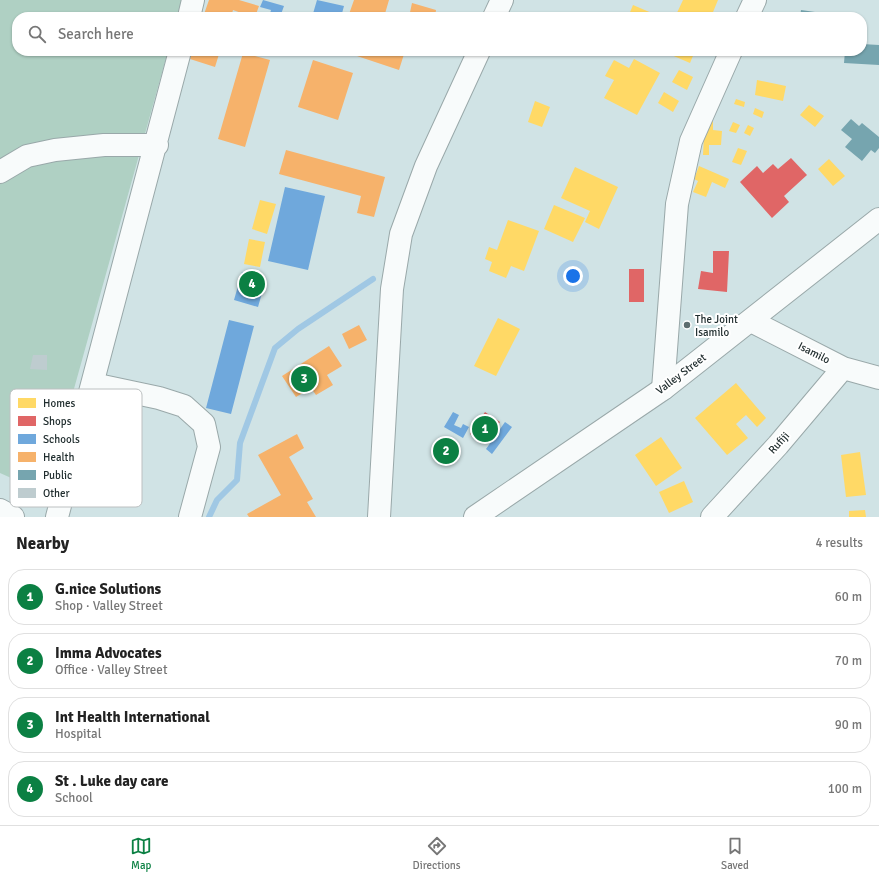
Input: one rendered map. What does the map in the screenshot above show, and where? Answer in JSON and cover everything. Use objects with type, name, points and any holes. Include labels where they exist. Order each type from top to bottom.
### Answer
[{"type":"street","points":[[190,12],[193,0]]},
{"type":"street","points":[[496,12],[502,0]]},
{"type":"street","points":[[749,12],[755,0]]},
{"type":"street","points":[[92,389],[157,145],[179,56]]},
{"type":"street","points":[[379,517],[392,289],[401,234],[426,166],[477,56]]},
{"type":"street","points":[[663,389],[677,204],[691,141],[729,56]]},
{"type":"street","points":[[0,172],[26,156],[55,150],[104,145],[157,145]]},
{"type":"street","name":"Valley Street","points":[[475,517],[663,389],[752,321],[879,219]]},
{"type":"street","name":"Isamilo","points":[[752,321],[843,368],[879,378]]},
{"type":"street","name":"Rufiji","points":[[712,517],[778,445],[843,368]]},
{"type":"street","points":[[93,384],[117,389]]},
{"type":"street","points":[[142,394],[184,406],[204,424],[209,447],[190,517]]},
{"type":"street","points":[[57,517],[60,507]]},
{"type":"street","points":[[0,510],[13,517]]},
{"type":"green space","points":[[0,0],[183,0],[179,12],[12,12],[12,56],[167,56],[74,389],[10,389],[10,477],[0,473]]},
{"type":"building: Homes","points":[[683,0],[718,0],[713,12],[677,12]]},
{"type":"building: Homes","points":[[633,5],[649,12],[630,12]]},
{"type":"building: Homes","points":[[674,56],[693,56],[690,63]]},
{"type":"building: Homes","points":[[634,59],[660,73],[637,115],[604,98],[614,80],[605,76],[614,60],[629,68]]},
{"type":"building: Homes","points":[[679,70],[693,77],[687,90],[672,82]]},
{"type":"building: Homes","points":[[757,80],[786,86],[783,101],[755,95]]},
{"type":"building: Homes","points":[[664,92],[679,101],[673,112],[658,103]]},
{"type":"building: Homes","points":[[736,99],[745,102],[744,107],[734,104]]},
{"type":"building: Homes","points":[[535,101],[550,107],[542,127],[528,122]]},
{"type":"building: Homes","points":[[809,105],[824,116],[815,127],[800,115]]},
{"type":"building: Homes","points":[[755,108],[764,112],[762,118],[753,114]]},
{"type":"building: Homes","points":[[705,115],[713,116],[713,130],[722,131],[721,145],[709,145],[709,155],[703,155]]},
{"type":"building: Homes","points":[[733,122],[740,125],[736,133],[729,131]]},
{"type":"building: Homes","points":[[748,125],[754,128],[750,136],[744,133]]},
{"type":"building: Homes","points":[[738,148],[747,151],[741,165],[732,162]]},
{"type":"building: Homes","points":[[829,159],[845,176],[833,186],[818,169]]},
{"type":"building: Homes","points":[[699,166],[729,179],[725,188],[712,182],[706,197],[693,192],[698,181],[694,179]]},
{"type":"building: Homes","points":[[575,167],[618,187],[599,229],[585,222],[590,211],[561,198]]},
{"type":"building: Homes","points":[[260,200],[276,204],[267,234],[252,229]]},
{"type":"building: Homes","points":[[554,205],[585,218],[573,242],[544,229]]},
{"type":"building: Homes","points":[[508,220],[539,231],[524,271],[511,266],[506,278],[489,271],[492,262],[485,259],[489,247],[497,250]]},
{"type":"building: Homes","points":[[249,239],[265,242],[260,267],[244,264]]},
{"type":"building: Homes","points":[[498,318],[520,329],[496,376],[474,366]]},
{"type":"building: Homes","points":[[736,383],[766,418],[757,427],[746,415],[736,424],[748,438],[727,455],[695,418]]},
{"type":"building: Homes","points":[[661,437],[682,468],[656,486],[635,455]]},
{"type":"building: Homes","points":[[860,452],[866,495],[846,497],[841,455]]},
{"type":"building: Homes","points":[[684,481],[693,502],[669,513],[659,492]]},
{"type":"building: Homes","points":[[865,510],[866,517],[849,517],[849,511]]},
{"type":"building: Shops","points":[[791,158],[807,175],[784,196],[789,202],[772,218],[740,182],[757,166],[763,173],[773,164],[778,169]]},
{"type":"building: Shops","points":[[713,251],[729,251],[727,292],[698,289],[701,271],[713,273]]},
{"type":"building: Shops","points":[[629,269],[644,269],[644,302],[629,302]]},
{"type":"building: Shops","points":[[485,412],[500,422],[485,444],[470,434]]},
{"type":"building: Schools","points":[[263,0],[284,6],[282,12],[270,12],[271,10],[260,7]]},
{"type":"building: Schools","points":[[317,0],[344,6],[342,12],[313,12]]},
{"type":"building: Schools","points":[[285,187],[325,196],[308,270],[268,261]]},
{"type":"building: Schools","points":[[242,272],[266,279],[258,307],[234,300]]},
{"type":"building: Schools","points":[[229,320],[254,326],[231,414],[206,408]]},
{"type":"building: Schools","points":[[453,412],[459,415],[454,425],[461,428],[463,424],[469,427],[463,438],[444,427]]},
{"type":"building: Schools","points":[[505,422],[512,427],[492,454],[486,449]]},
{"type":"building: Schools","points":[[440,437],[460,448],[452,462],[432,450]]},
{"type":"building: Health","points":[[209,0],[239,0],[259,6],[257,12],[239,12],[233,10],[232,12],[205,12]]},
{"type":"building: Health","points":[[354,0],[389,0],[385,12],[350,12]]},
{"type":"building: Health","points":[[412,3],[436,10],[436,12],[410,12]]},
{"type":"building: Health","points":[[191,56],[218,56],[215,67],[190,59]]},
{"type":"building: Health","points":[[242,56],[255,56],[270,60],[245,147],[218,139]]},
{"type":"building: Health","points":[[357,56],[403,56],[399,70]]},
{"type":"building: Health","points":[[313,60],[353,73],[338,120],[298,107]]},
{"type":"building: Health","points":[[286,150],[385,177],[374,217],[357,213],[361,196],[279,174]]},
{"type":"building: Health","points":[[359,325],[367,340],[349,349],[342,334]]},
{"type":"building: Health","points":[[329,346],[342,366],[327,375],[333,385],[316,395],[311,388],[296,397],[282,376]]},
{"type":"building: Health","points":[[297,434],[304,448],[289,457],[313,499],[307,502],[316,517],[249,517],[247,514],[281,495],[258,455]]},
{"type":"building: Public","points":[[801,10],[815,12],[801,12]]},
{"type":"building: Public","points":[[867,44],[879,45],[879,65],[844,63],[845,56],[867,56]]},
{"type":"building: Public","points":[[851,119],[859,126],[862,123],[879,137],[879,148],[875,153],[871,150],[862,161],[845,147],[852,139],[841,130]]},
{"type":"building: Other","points":[[33,355],[47,355],[47,370],[30,369]]},
{"type":"waterway","points":[[209,517],[217,500],[237,480],[240,443],[275,348],[298,329],[373,279]]},
{"type":"place","name":"St . Luke day care","points":[[252,284]]},
{"type":"place","name":"The Joint Isamilo","points":[[687,325]]},
{"type":"place","name":"Int Health International","points":[[304,379]]},
{"type":"place","name":"G.nice Solutions","points":[[485,429]]},
{"type":"place","name":"Imma Advocates","points":[[446,451]]}]
